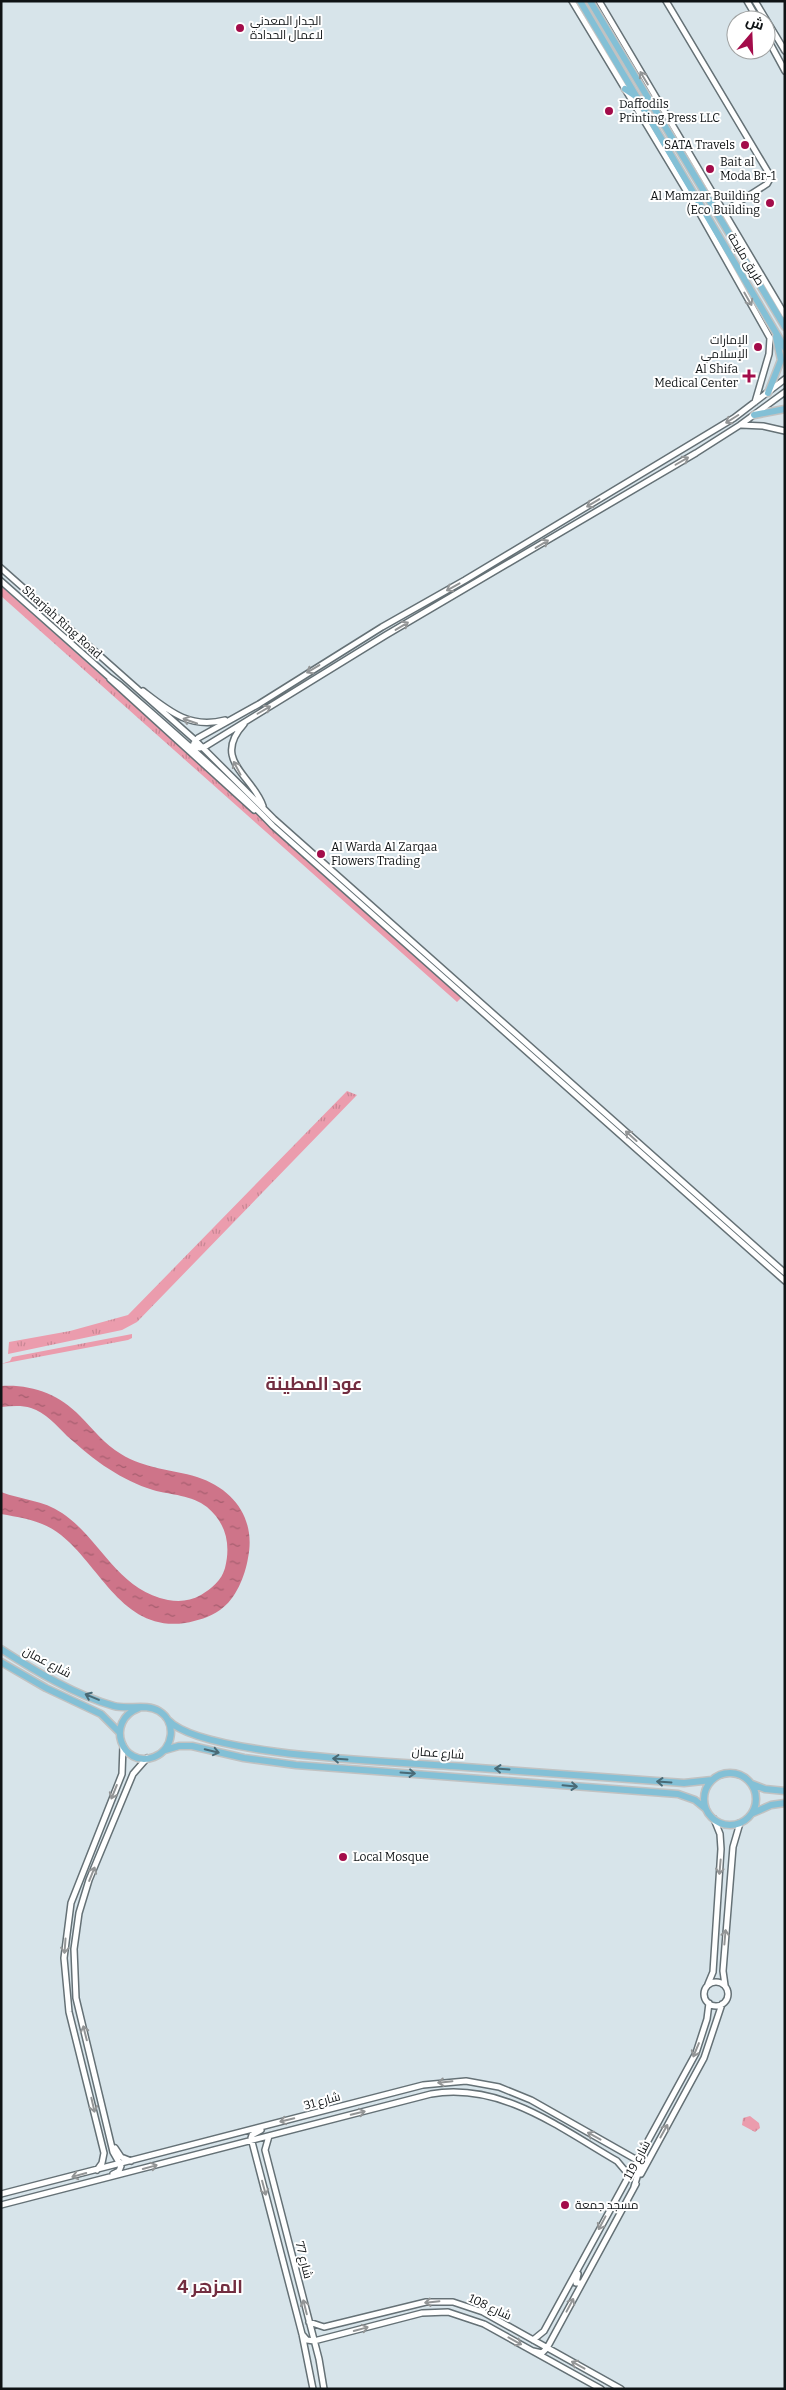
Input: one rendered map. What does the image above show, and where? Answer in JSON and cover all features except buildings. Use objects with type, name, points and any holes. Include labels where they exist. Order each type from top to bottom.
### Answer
[{"type":"main road","name":"طريق مليحة","points":[[580,1],[638,98],[734,268],[750,288],[785,348]]},
{"type":"main road","name":"طريق مليحة","points":[[590,1],[785,327]]},
{"type":"main road","points":[[626,89],[638,98]]},
{"type":"main road","points":[[688,166],[690,157]]},
{"type":"main road","points":[[750,288],[756,293],[785,340]]},
{"type":"main road","points":[[768,393],[780,360],[773,327]]},
{"type":"main road","points":[[754,415],[785,409]]},
{"type":"main road","name":"شارع عمان","points":[[1,1649],[52,1679],[102,1702],[121,1708],[139,1708]]},
{"type":"main road","name":"شارع عمان","points":[[1,1662],[46,1688],[101,1714],[119,1732]]},
{"type":"main road","points":[[152,1708],[164,1715],[168,1720],[170,1739],[165,1750],[147,1758],[135,1756],[123,1745],[119,1732],[123,1719],[133,1710],[152,1708]]},
{"type":"main road","name":"شارع عمان","points":[[168,1720],[183,1731],[216,1740],[309,1756],[684,1783],[712,1780]]},
{"type":"main road","name":"شارع عمان","points":[[165,1750],[186,1746],[244,1758],[296,1765],[678,1794],[695,1800],[706,1809]]},
{"type":"main road","points":[[785,1791],[765,1789],[752,1784],[745,1777],[736,1773],[725,1773],[712,1780],[705,1790],[706,1809],[714,1819],[724,1824],[740,1823],[767,1806],[785,1803]]},
{"type":"main road","points":[[752,1784],[756,1796],[752,1814]]},
{"type":"street","points":[[572,1],[734,268],[770,341],[767,363],[755,403]]},
{"type":"street","points":[[599,1],[785,315]]},
{"type":"street","points":[[666,1],[771,178],[767,184],[723,212]]},
{"type":"street","points":[[755,1],[785,51]]},
{"type":"street","points":[[776,54],[785,71]]},
{"type":"street","points":[[193,748],[195,740],[382,627],[466,580],[654,467],[755,403],[785,379]]},
{"type":"street","points":[[193,748],[203,747],[740,425],[785,392]]},
{"type":"street","points":[[740,425],[763,426],[785,431]]},
{"type":"street","points":[[1,568],[203,747],[263,809],[785,1273]]},
{"type":"street","name":"Sharjah Ring Road","points":[[1,581],[108,677]]},
{"type":"street","points":[[115,670],[157,702],[189,721],[204,724],[214,723],[237,716]]},
{"type":"street","points":[[108,677],[193,748],[239,790],[273,826]]},
{"type":"street","points":[[108,677],[138,707],[785,1280]]},
{"type":"street","points":[[248,719],[236,735],[232,757],[237,770],[258,796],[263,809]]},
{"type":"street","points":[[97,2170],[102,2163],[104,2153],[69,2012],[65,1986],[64,1951],[67,1924],[74,1895],[122,1774],[123,1745]]},
{"type":"street","points":[[89,2183],[118,2172],[121,2164],[114,2155],[76,1998],[73,1969],[75,1937],[79,1913],[89,1880],[132,1774],[147,1758]]},
{"type":"street","points":[[714,1819],[720,1834],[722,1849],[713,1972],[704,1994],[708,2003],[715,2006],[722,2004],[728,1995],[722,1971],[733,1847],[740,1823]]},
{"type":"street","points":[[708,1984],[715,1982],[725,1985]]},
{"type":"street","name":"شارع 119","points":[[533,2340],[543,2334],[628,2174],[696,2053],[707,2019],[708,2003]]},
{"type":"street","name":"شارع 119","points":[[547,2348],[704,2058],[722,2004]]},
{"type":"street","name":"شارع 31","points":[[1,2194],[423,2085],[456,2081],[477,2082],[520,2095],[637,2160]]},
{"type":"street","name":"شارع 31","points":[[1,2205],[447,2092],[481,2094],[503,2099],[526,2109],[617,2161],[628,2174]]},
{"type":"street","points":[[526,2109],[555,2122],[558,2116]]},
{"type":"street","points":[[252,2140],[253,2134],[271,2124]]},
{"type":"street","points":[[110,2135],[119,2154],[131,2161]]},
{"type":"street","name":"شارع 77","points":[[269,2136],[265,2150],[314,2341],[324,2389]]},
{"type":"street","name":"شارع 77","points":[[252,2140],[302,2334],[313,2389]]},
{"type":"street","points":[[634,2187],[640,2167],[637,2160]]},
{"type":"street","points":[[276,2234],[284,2235],[291,2249]]},
{"type":"street","points":[[582,2261],[575,2281],[578,2285],[582,2283]]},
{"type":"street","name":"شارع 108","points":[[309,2322],[324,2327],[426,2302],[454,2302],[483,2312],[621,2389]]},
{"type":"street","points":[[383,2323],[380,2316],[389,2311]]},
{"type":"street","name":"شارع 108","points":[[314,2341],[428,2312],[455,2313],[484,2324],[601,2389]]},
{"type":"street","points":[[302,2334],[307,2340],[314,2341]]},
{"type":"street","points":[[533,2352],[542,2353],[547,2348]]},
{"type":"green space","points":[[1,586],[462,997],[457,1002],[1,596]]},
{"type":"green space","points":[[347,1091],[357,1095],[137,1322],[122,1330],[8,1354],[9,1342],[70,1331],[128,1315]]},
{"type":"green space","points":[[132,1334],[132,1338],[128,1340],[1,1364],[10,1361],[12,1357]]},
{"type":"green space","points":[[750,2116],[759,2123],[760,2128],[755,2132],[742,2125],[743,2118]]},
{"type":"water","points":[[1,1386],[34,1389],[54,1396],[72,1408],[104,1441],[121,1454],[139,1463],[187,1474],[210,1482],[232,1498],[245,1518],[250,1544],[247,1565],[231,1600],[208,1617],[185,1623],[164,1623],[145,1618],[129,1608],[61,1535],[48,1526],[1,1514],[1,1492],[55,1509],[76,1524],[122,1575],[135,1586],[150,1594],[168,1600],[193,1599],[209,1590],[221,1576],[227,1559],[227,1542],[223,1527],[207,1507],[195,1500],[136,1484],[120,1475],[93,1458],[36,1410],[20,1406],[1,1407]]},
{"type":"place","name":"الجدار المعدني لاعمال الحدادة","points":[[240,28]]},
{"type":"place","name":"Daffodils Printing Press LLC","points":[[609,111]]},
{"type":"place","name":"SATA Travels","points":[[745,145]]},
{"type":"place","name":"Bait al Moda Br-1","points":[[710,169]]},
{"type":"place","name":"Al Mamzar Building (Eco Building","points":[[770,203]]},
{"type":"place","name":"الإمارات الإسلامي","points":[[758,347]]},
{"type":"place","name":"Al Shifa Medical Center","points":[[749,376]]},
{"type":"place","name":"Al Warda Al Zarqaa Flowers Trading","points":[[321,854]]},
{"type":"place","name":"Local Mosque","points":[[343,1857]]},
{"type":"place","name":"مسجد جمعة","points":[[565,2205]]},
{"type":"district","name":"عود المطينة","points":[[314,1384]]},
{"type":"district","name":"المزهر 4","points":[[210,2287]]}]
